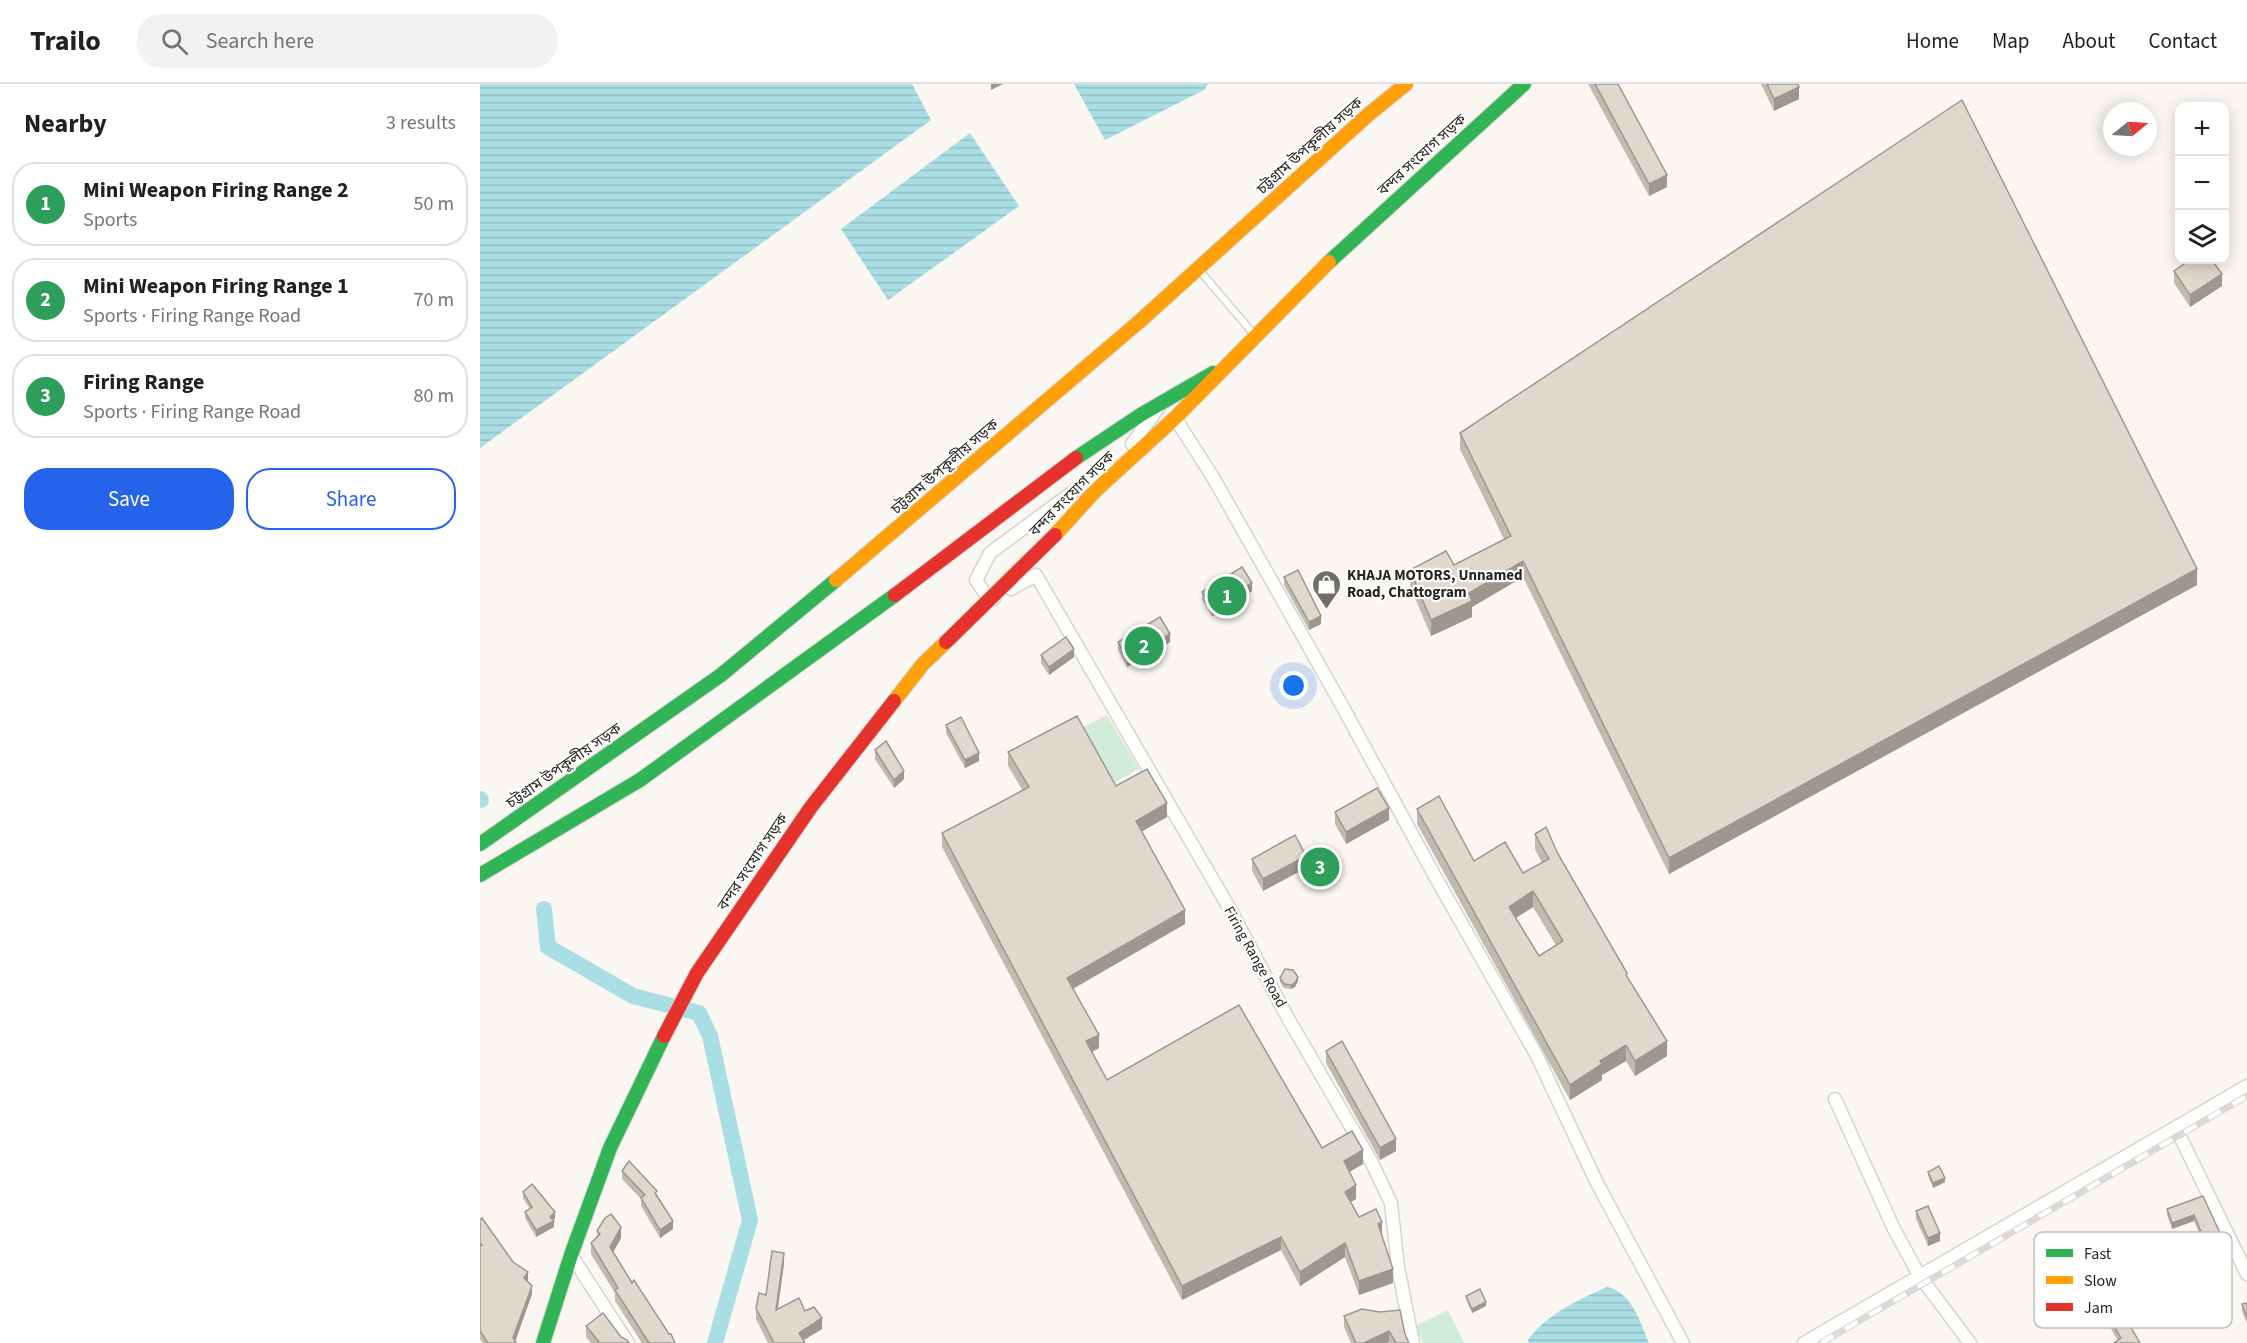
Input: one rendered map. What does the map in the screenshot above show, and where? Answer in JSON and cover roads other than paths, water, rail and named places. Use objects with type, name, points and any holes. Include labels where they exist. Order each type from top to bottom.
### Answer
[{"type":"main road","name":"চট্টগ্রাম উপকূলীয় সড়ক","points":[[480,844],[721,675],[902,526],[1140,321],[1369,114],[1407,84]]},
{"type":"main road","name":"বন্দর সংযোগ সড়ক","points":[[571,1255],[610,1148],[697,973],[811,807],[923,664],[1055,535],[1096,490],[1175,418],[1348,243],[1524,84]]},
{"type":"main road","points":[[480,875],[640,780],[947,557],[1079,456],[1162,402],[1228,364]]},
{"type":"main road","points":[[543,1343],[571,1255]]},
{"type":"street","points":[[1110,435],[1126,434],[1132,444],[1162,402]]},
{"type":"street","points":[[1175,418],[1214,479],[1537,1056],[1597,1183],[1683,1343]]},
{"type":"street","name":"Firing Range Road","points":[[1132,444],[1098,473],[990,553],[976,580],[986,595],[996,600],[1015,585],[1036,575],[1231,912],[1289,1020],[1371,1161],[1390,1203],[1398,1267],[1413,1343]]},
{"type":"street","points":[[1804,1343],[2247,1086]]},
{"type":"street","points":[[1834,1099],[1894,1229],[1918,1275],[1970,1343]]},
{"type":"street","points":[[2176,1128],[2227,1232]]},
{"type":"street","points":[[2232,1243],[2247,1274]]},
{"type":"street","points":[[571,1255],[628,1343]]},
{"type":"lane","points":[[1198,268],[1256,336]]},
{"type":"water","points":[[480,84],[912,84],[931,120],[480,448]]},
{"type":"water","points":[[1074,84],[1208,84],[1204,90],[1105,140]]},
{"type":"water","points":[[970,133],[1019,206],[888,300],[841,229]]},
{"type":"water","points":[[1607,1287],[1616,1290],[1629,1301],[1649,1343],[1529,1343],[1528,1340],[1536,1331],[1554,1315]]},
{"type":"waterway","points":[[544,909],[548,947],[633,996],[699,1013],[710,1036],[750,1220],[715,1343]]},
{"type":"railway","points":[[1821,1343],[2247,1096]]},
{"type":"place","name":"Mini Weapon Firing Range 2","points":[[1227,596]]},
{"type":"place","name":"KHAJA MOTORS, Unnamed Road, Chattogram","points":[[1326,610]]},
{"type":"place","name":"Mini Weapon Firing Range 1","points":[[1144,646]]},
{"type":"place","name":"Firing Range","points":[[1320,867]]}]
